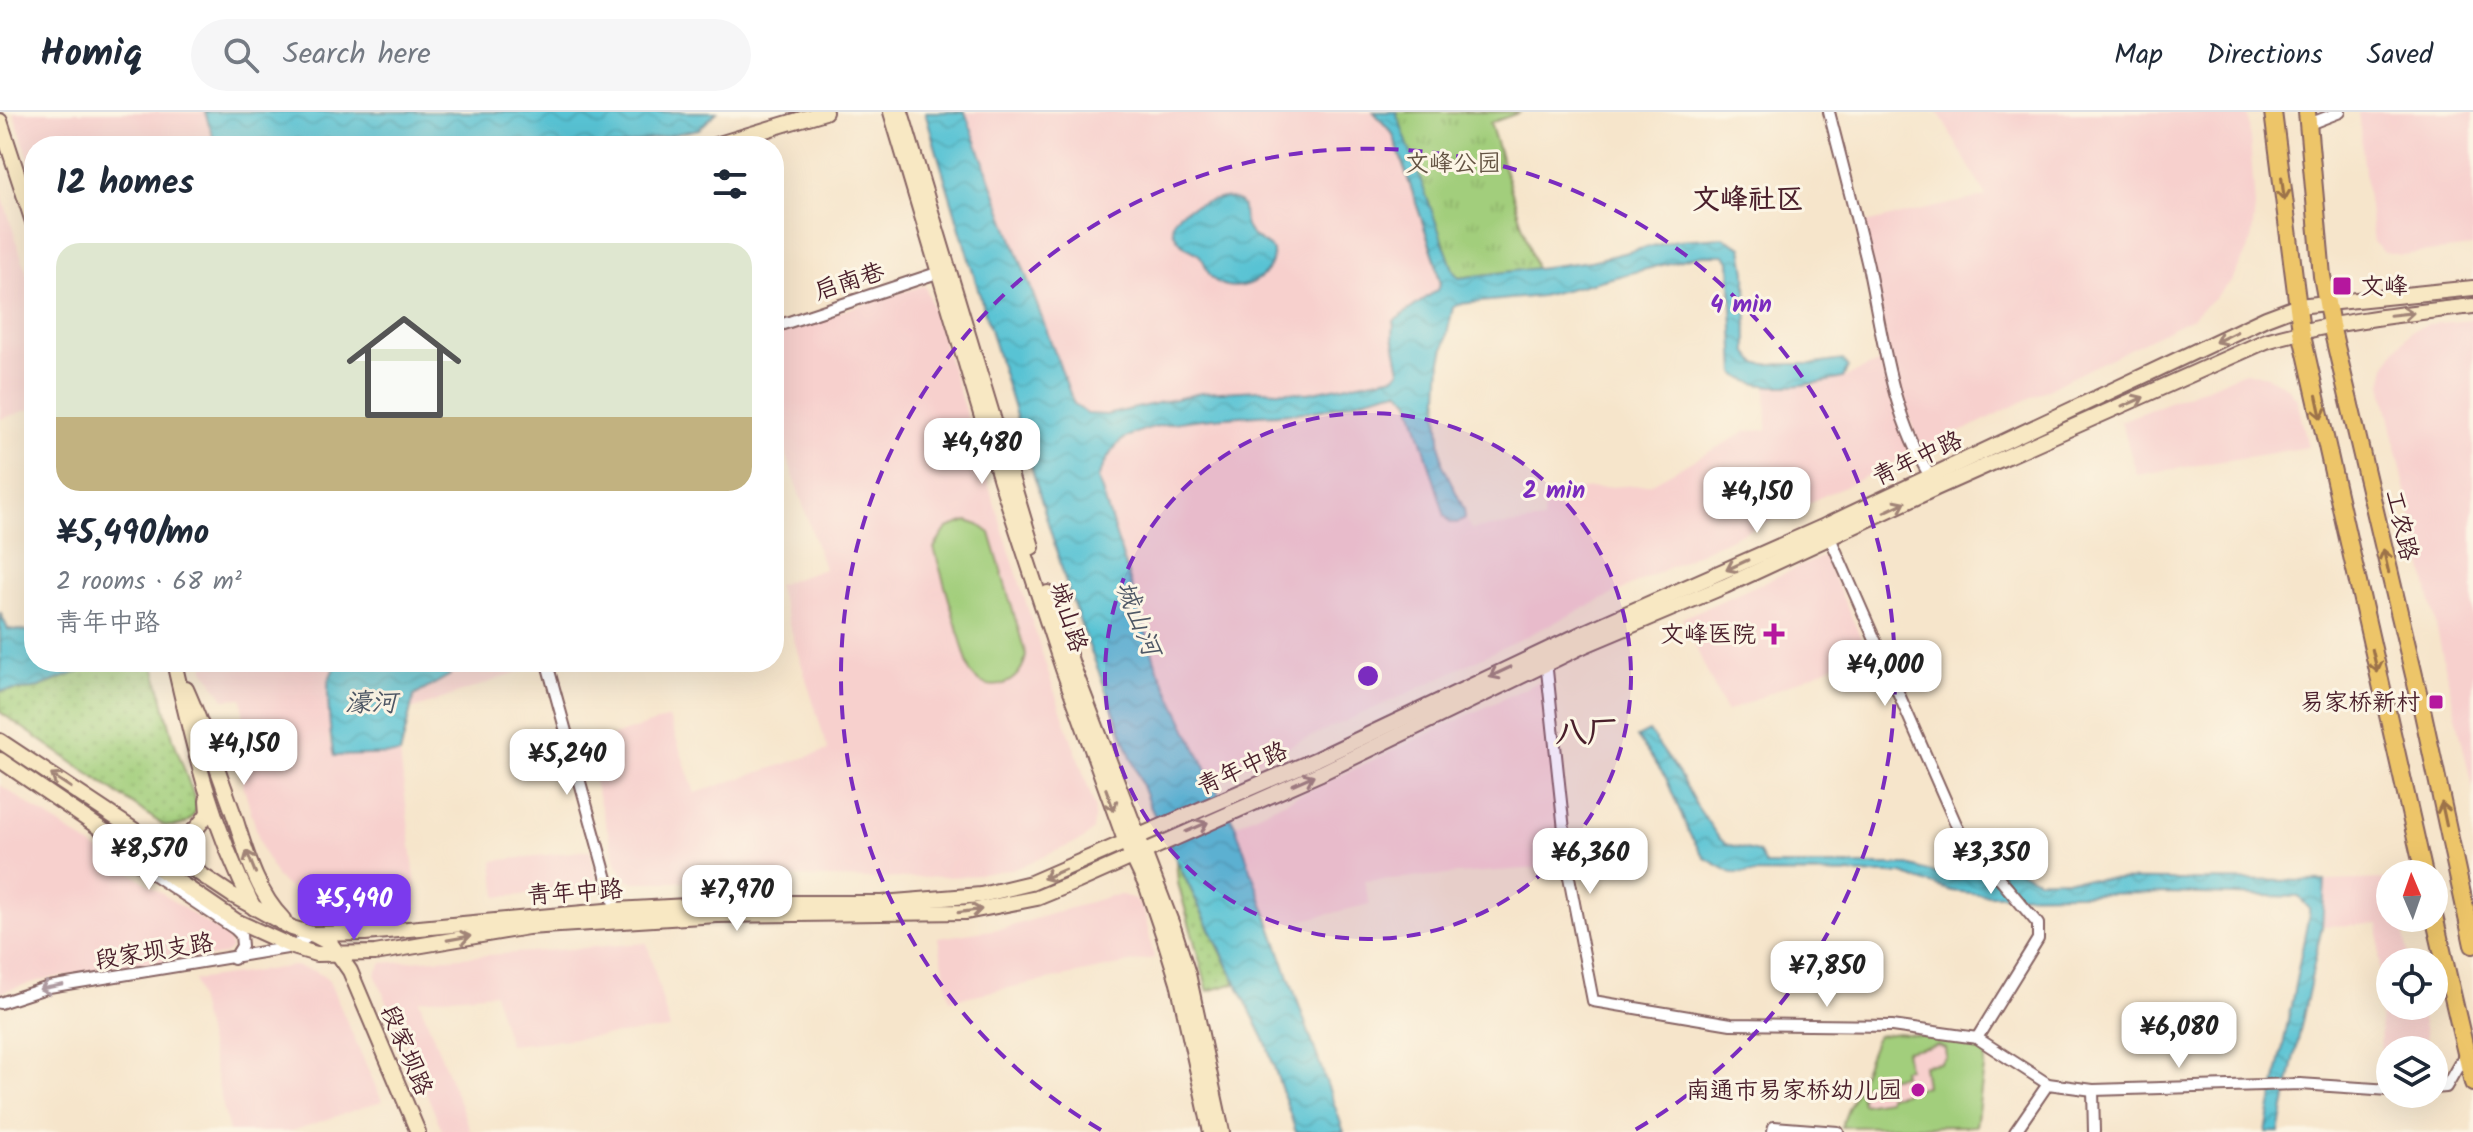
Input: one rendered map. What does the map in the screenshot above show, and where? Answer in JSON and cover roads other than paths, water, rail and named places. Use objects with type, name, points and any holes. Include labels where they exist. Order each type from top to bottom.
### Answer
[{"type":"main road","points":[[745,136],[825,112]]},
{"type":"main road","name":"城山路","points":[[891,112],[1001,481],[1063,669],[1188,974],[1222,1132]]},
{"type":"main road","name":"城山路","points":[[901,112],[1035,555],[1136,847],[1178,982],[1211,1132]]},
{"type":"main road","points":[[2273,112],[2301,331],[2421,860]]},
{"type":"main road","name":"工农路","points":[[2308,118],[2326,302],[2422,709],[2473,945]]},
{"type":"main road","points":[[0,121],[24,194]]},
{"type":"main road","name":"青年中路","points":[[0,760],[236,921],[316,954],[375,953],[528,927],[740,903],[882,903],[981,895],[1031,883],[1136,847],[1546,658],[1585,645],[1725,586],[1930,476],[2266,318],[2298,306],[2473,288]]},
{"type":"main road","name":"青年中路","points":[[1828,532],[2266,341],[2331,325],[2473,306]]},
{"type":"main road","points":[[176,672],[190,733],[225,848],[254,908],[273,933],[293,947]]},
{"type":"main road","points":[[178,672],[200,721],[249,859],[270,902],[292,928]]},
{"type":"main road","name":"青年中路","points":[[0,741],[254,908],[292,928],[312,934],[617,916]]},
{"type":"main road","points":[[146,837],[178,841],[188,836],[208,813],[206,787]]},
{"type":"main road","points":[[2438,932],[2470,1052],[2473,1083]]},
{"type":"main road","name":"段家坝路","points":[[312,934],[331,944],[343,958],[418,1132]]},
{"type":"main road","name":"段家坝路","points":[[316,954],[342,971],[356,985]]},
{"type":"street","points":[[1829,112],[1868,266],[1886,362],[1916,454],[1930,476]]},
{"type":"street","points":[[2308,118],[2340,112]]},
{"type":"street","name":"启南巷","points":[[784,324],[937,273]]},
{"type":"street","points":[[1828,532],[1959,831],[2038,924],[2038,939],[1977,1038]]},
{"type":"street","points":[[1546,658],[1569,877],[1593,1001],[1731,1024],[1892,1026],[1977,1038],[2048,1084],[2093,1090],[2295,1084],[2376,1089]]},
{"type":"street","points":[[549,672],[617,916]]},
{"type":"street","points":[[87,819],[133,861],[235,929],[243,941],[239,955],[234,959]]},
{"type":"street","name":"段家坝支路","points":[[0,1003],[49,987],[293,947],[312,934]]},
{"type":"street","points":[[2448,1084],[2470,1052]]},
{"type":"street","points":[[2015,1132],[2048,1084]]},
{"type":"street","points":[[2093,1090],[2094,1132]]},
{"type":"street","points":[[1773,1132],[1774,1127],[1838,1132]]},
{"type":"water","points":[[205,112],[717,112],[699,129],[666,136],[213,136]]},
{"type":"water","name":"城山河","points":[[925,112],[965,112],[1074,404],[1087,414],[1106,415],[1201,393],[1261,390],[1308,393],[1395,376],[1400,370],[1393,336],[1394,321],[1437,290],[1440,284],[1436,262],[1393,134],[1374,112],[1396,112],[1454,272],[1459,278],[1591,261],[1677,240],[1723,237],[1742,247],[1746,272],[1747,351],[1757,364],[1815,364],[1843,360],[1848,367],[1843,378],[1787,386],[1758,384],[1735,373],[1730,261],[1724,255],[1701,255],[1541,296],[1453,307],[1441,361],[1438,412],[1442,463],[1464,509],[1465,518],[1457,523],[1451,523],[1445,516],[1410,401],[1399,390],[1321,410],[1160,425],[1137,432],[1120,442],[1110,454],[1098,478],[1157,667],[1235,825],[1344,1132],[1296,1132],[1266,1043],[1149,804],[1069,593]]},
{"type":"water","points":[[1223,198],[1242,204],[1250,233],[1273,251],[1268,270],[1252,283],[1242,286],[1232,287],[1214,280],[1201,257],[1184,246],[1174,233],[1173,224],[1183,211]]},
{"type":"water","points":[[0,612],[8,629],[24,631],[24,672],[78,672],[34,689],[0,691]]},
{"type":"water","name":"濠河","points":[[333,672],[449,672],[450,675],[414,696],[400,754],[334,756],[329,718]]},
{"type":"water","points":[[1649,731],[1719,838],[1726,844],[1758,852],[1765,865],[1908,865],[1958,880],[1974,870],[2018,870],[2037,879],[2325,881],[2322,926],[2279,1132],[2266,1132],[2309,914],[2309,908],[2299,897],[2167,893],[1990,895],[1952,891],[1902,874],[1732,873],[1705,858],[1690,835],[1666,778],[1637,737]]},
{"type":"place","name":"文峰","points":[[2342,286]]},
{"type":"place","name":"文峰医院","points":[[1774,634]]},
{"type":"place","name":"易家桥新村","points":[[2436,702]]},
{"type":"place","name":"南通市易家桥幼儿园","points":[[1918,1090]]},
{"type":"district","name":"文峰社区","points":[[1748,198]]},
{"type":"district","name":"八厂","points":[[1587,732]]},
{"type":"park label","name":"文峰公园","points":[[1453,163]]}]
